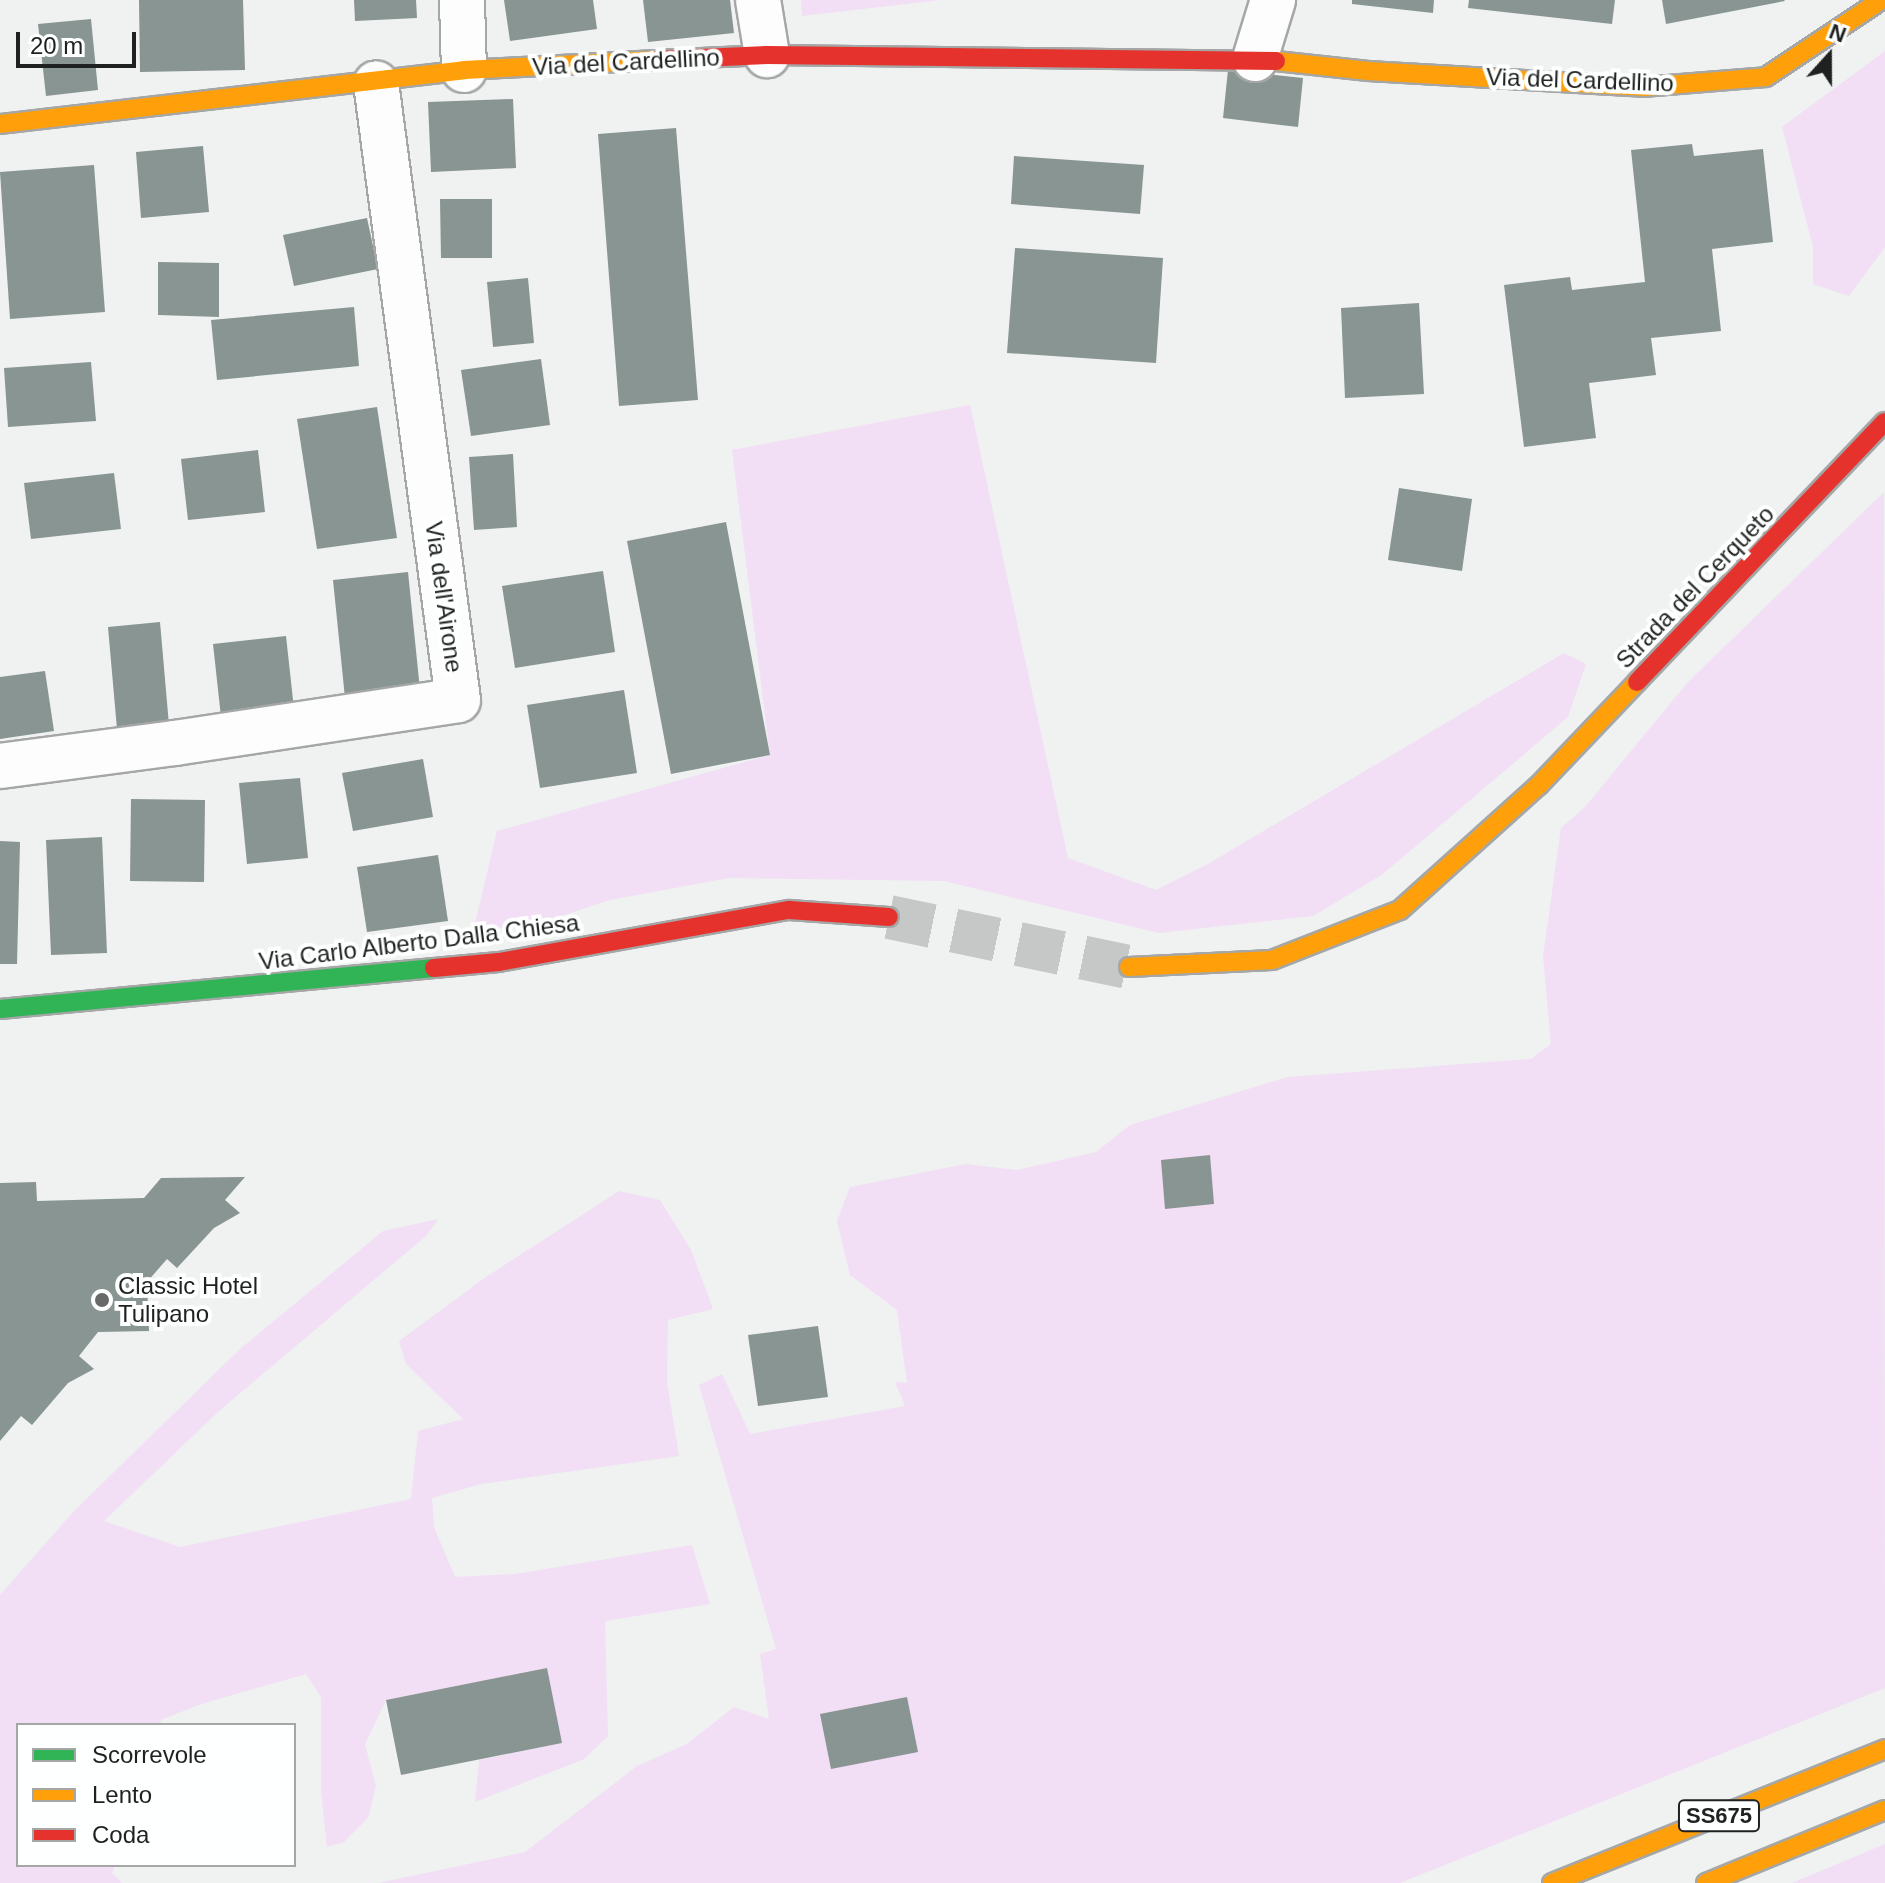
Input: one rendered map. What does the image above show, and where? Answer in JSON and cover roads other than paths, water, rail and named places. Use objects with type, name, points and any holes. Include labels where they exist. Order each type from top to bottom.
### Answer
[{"type":"main road","name":"Via del Cardellino","points":[[0,124],[376,83],[464,70],[767,55],[1255,59],[1368,71],[1643,87],[1766,77],[1881,0]]},
{"type":"main road","name":"Strada del Cerqueto","points":[[1129,967],[1272,960],[1400,910],[1539,785],[1885,422]]},
{"type":"main road","name":"Via Carlo Alberto Dalla Chiesa","points":[[0,1009],[499,962],[789,910],[889,917]]},
{"type":"main road","name":"SS675","points":[[1552,1883],[1885,1749]]},
{"type":"main road","name":"SS675","points":[[1706,1883],[1885,1810]]},
{"type":"street","points":[[462,0],[464,70]]},
{"type":"street","points":[[758,0],[767,55]]},
{"type":"street","points":[[1255,59],[1273,0]]},
{"type":"street","name":"Via dell'Airone","points":[[0,766],[458,700],[376,83]]},
{"type":"tunnel","points":[[889,917],[1129,967]]},
{"type":"place","name":"Classic Hotel Tulipano","points":[[102,1300]]}]
